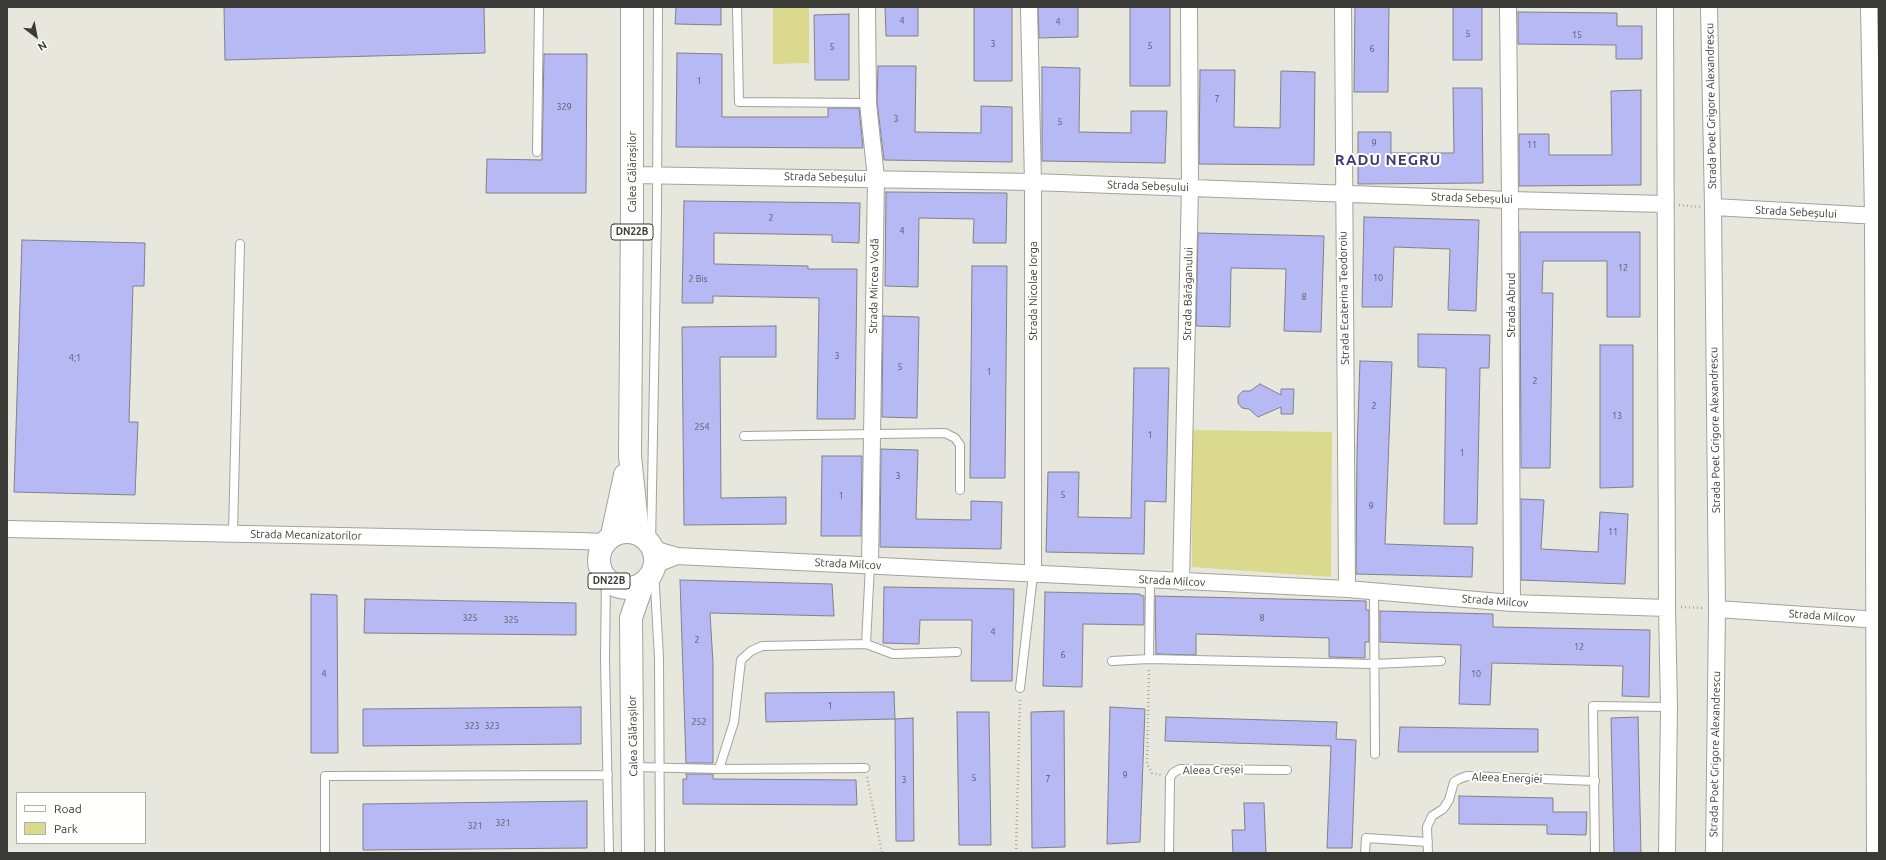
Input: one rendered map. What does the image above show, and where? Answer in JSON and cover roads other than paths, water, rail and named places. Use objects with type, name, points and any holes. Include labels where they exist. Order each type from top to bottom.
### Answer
[{"type":"main road","name":"Calea Călărașilor","points":[[632,7],[630,456],[649,557],[631,618],[634,853]]},
{"type":"main road","name":"Calea Călărașilor","points":[[608,539],[630,456]]},
{"type":"main road","points":[[608,539],[625,532],[649,557]]},
{"type":"main road","name":"DN22B","points":[[608,539],[600,550],[599,565],[609,582],[628,588],[649,557]]},
{"type":"main road","name":"Calea Călărașilor","points":[[609,582],[631,618]]},
{"type":"street","name":"Strada Mircea Vodă","points":[[867,7],[868,103],[876,178],[870,565]]},
{"type":"street","name":"Strada Nicolae Iorga","points":[[1029,7],[1033,182],[1033,575]]},
{"type":"street","name":"Strada Bărăganului","points":[[1181,582],[1190,187],[1189,7]]},
{"type":"street","name":"Strada Ecaterina Teodoroiu","points":[[1343,7],[1343,194],[1347,589]]},
{"type":"street","name":"Strada Abrud","points":[[1508,7],[1512,603]]},
{"type":"street","points":[[1665,7],[1664,204],[1669,708],[1667,853]]},
{"type":"street","name":"Strada Poet Grigore Alexandrescu","points":[[1709,7],[1713,207],[1717,609],[1714,853]]},
{"type":"street","points":[[1869,7],[1876,216],[1875,853]]},
{"type":"street","name":"Strada Sebeșului","points":[[632,175],[876,178],[1033,182],[1510,200],[1664,204]]},
{"type":"street","name":"Strada Sebeșului","points":[[1713,207],[1876,216]]},
{"type":"street","name":"Strada Mecanizatorilor","points":[[7,529],[581,540],[608,539]]},
{"type":"street","name":"Strada Milcov","points":[[649,557],[677,556],[870,565],[1033,575],[1347,589],[1512,603],[1667,608]]},
{"type":"street","name":"Strada Milcov","points":[[1717,609],[1876,620]]},
{"type":"lane","points":[[537,152],[539,7]]},
{"type":"lane","points":[[658,7],[657,175],[649,557],[659,658],[661,768],[660,853]]},
{"type":"lane","points":[[737,7],[739,102],[868,103]]},
{"type":"lane","points":[[233,533],[240,244]]},
{"type":"lane","points":[[744,436],[945,433],[955,438],[960,445],[960,490]]},
{"type":"lane","points":[[866,644],[870,565]]},
{"type":"lane","points":[[1020,688],[1033,575]]},
{"type":"lane","points":[[1149,659],[1150,580]]},
{"type":"lane","points":[[608,853],[608,775],[605,659],[609,582]]},
{"type":"lane","points":[[1374,591],[1374,754]]},
{"type":"lane","points":[[719,769],[734,722],[740,660],[751,651],[762,646],[866,644],[894,654],[957,652]]},
{"type":"lane","points":[[1112,661],[1149,659],[1374,664],[1441,661]]},
{"type":"lane","points":[[1595,853],[1593,706],[1669,708]]},
{"type":"lane","points":[[634,767],[719,769],[865,768]]},
{"type":"lane","name":"Aleea Creșei","points":[[1168,853],[1170,778],[1173,773],[1180,769],[1287,770]]},
{"type":"lane","points":[[325,853],[325,776],[608,775]]},
{"type":"lane","name":"Aleea Energiei","points":[[1428,853],[1426,827],[1432,816],[1443,809],[1449,800],[1454,782],[1459,779],[1467,776],[1595,781]]},
{"type":"lane","points":[[1365,853],[1366,838],[1428,842]]},
{"type":"district","name":"RADU NEGRU","points":[[1388,160]]}]
